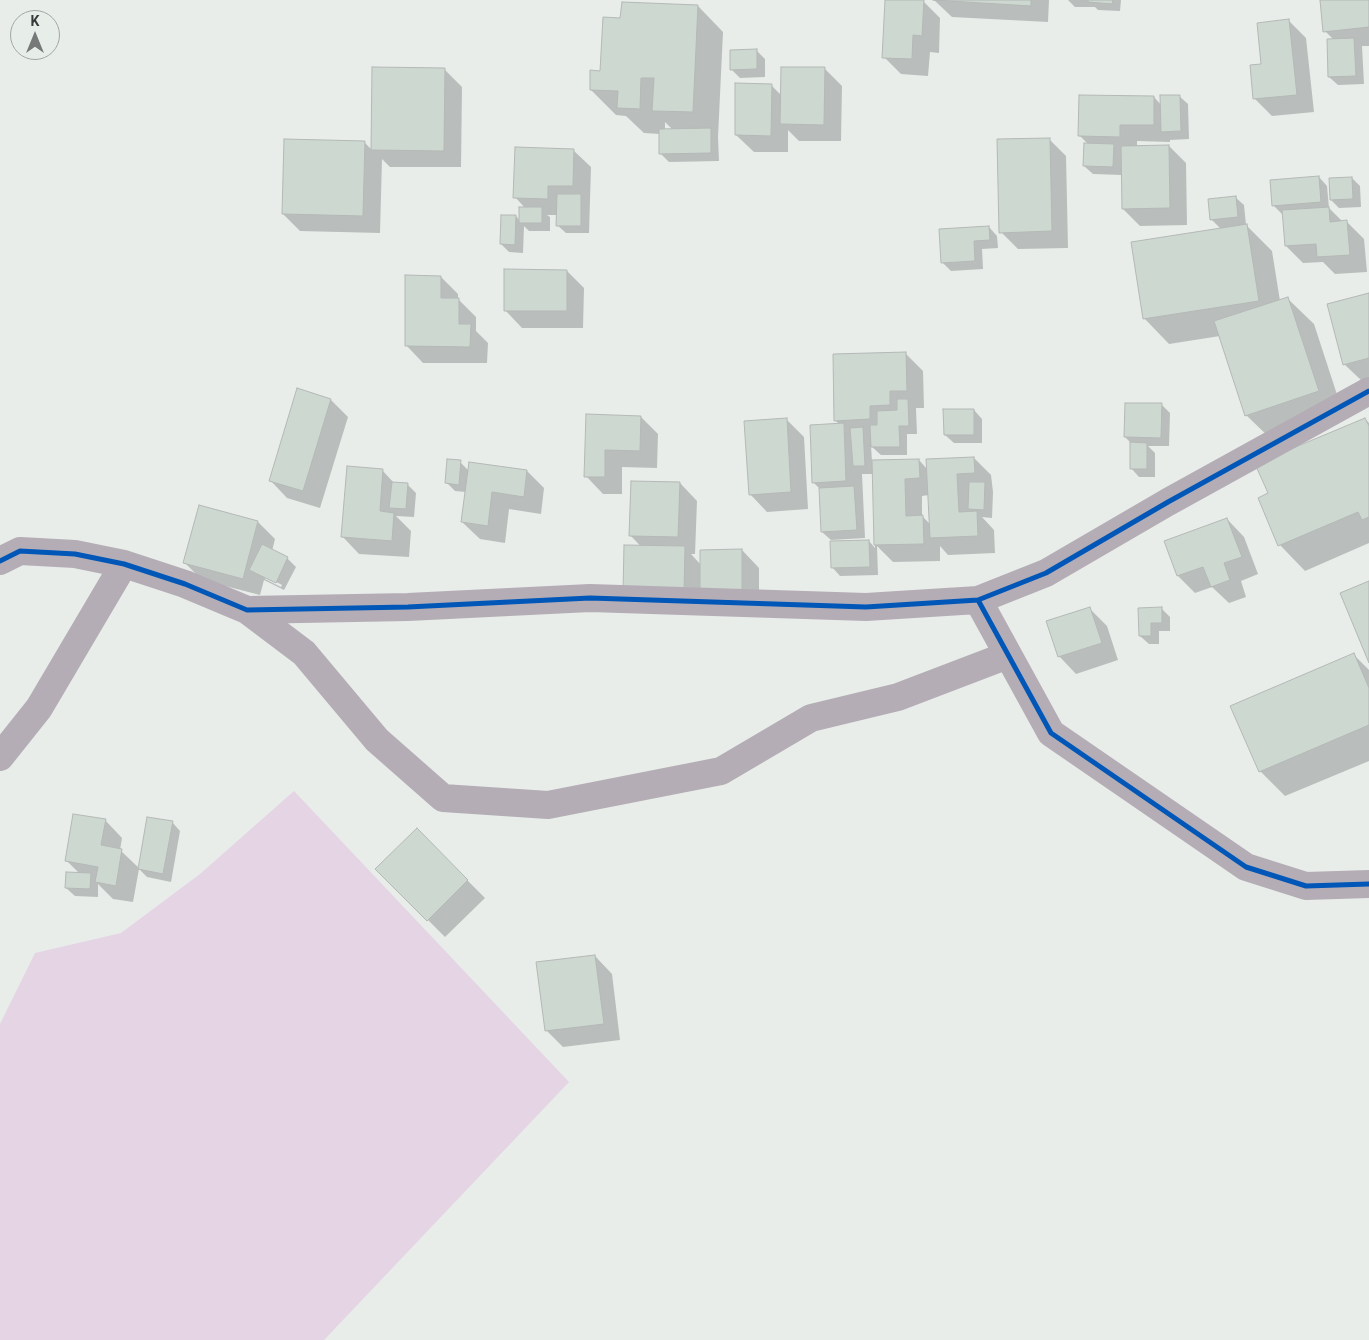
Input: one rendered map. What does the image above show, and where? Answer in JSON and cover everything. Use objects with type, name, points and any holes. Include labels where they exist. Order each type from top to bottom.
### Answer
[{"type":"street","points":[[247,610],[408,607],[590,598],[866,607],[978,600],[1046,573],[1168,502],[1369,391]]},
{"type":"street","points":[[0,561],[20,551],[75,554],[124,564],[185,584],[247,610],[304,653],[377,740],[443,798],[548,805],[721,771],[811,718],[898,697],[1008,655]]},
{"type":"street","points":[[0,757],[39,708],[124,564]]},
{"type":"street","points":[[978,600],[1051,733],[1246,867],[1306,886],[1369,884]]},
{"type":"shaded area","points":[[294,791],[569,1082],[324,1340],[0,1340],[0,1024],[35,953],[121,933],[200,874]]},
{"type":"building","points":[[885,0],[924,0],[922,36],[913,35],[912,59],[882,58]]},
{"type":"building","points":[[933,0],[1031,0],[1031,6]]},
{"type":"building","points":[[1088,0],[1113,0],[1112,4],[1088,2]]},
{"type":"building","points":[[1320,0],[1369,0],[1369,27],[1323,32]]},
{"type":"building","points":[[622,2],[698,5],[693,112],[652,111],[654,78],[641,78],[640,109],[617,108],[618,91],[590,90],[590,70],[600,71],[603,17],[620,18]]},
{"type":"building","points":[[1289,19],[1297,95],[1253,99],[1250,65],[1261,64],[1257,23]]},
{"type":"building","points":[[1354,38],[1356,76],[1328,77],[1327,39]]},
{"type":"building","points":[[757,49],[757,69],[730,70],[730,50]]},
{"type":"building","points":[[372,67],[445,68],[444,151],[371,150]]},
{"type":"building","points":[[781,67],[825,67],[824,125],[780,124]]},
{"type":"building","points":[[735,83],[772,84],[771,136],[735,135]]},
{"type":"building","points":[[1079,95],[1154,96],[1154,125],[1120,125],[1120,137],[1078,136]]},
{"type":"building","points":[[1160,95],[1180,95],[1181,131],[1161,132]]},
{"type":"building","points":[[711,128],[711,153],[659,154],[659,129]]},
{"type":"building","points":[[1050,138],[1052,231],[999,233],[997,139]]},
{"type":"building","points":[[284,139],[365,141],[363,216],[282,214]]},
{"type":"building","points":[[1084,143],[1114,144],[1113,167],[1083,166]]},
{"type":"building","points":[[1169,145],[1170,208],[1122,209],[1121,146]]},
{"type":"building","points":[[515,147],[574,149],[573,186],[548,186],[548,199],[513,198]]},
{"type":"building","points":[[1319,176],[1321,202],[1272,206],[1270,180]]},
{"type":"building","points":[[1352,177],[1353,199],[1330,200],[1329,178]]},
{"type":"building","points":[[557,194],[581,194],[581,226],[556,226]]},
{"type":"building","points":[[1236,196],[1238,217],[1210,220],[1208,199]]},
{"type":"building","points":[[519,207],[542,207],[542,223],[519,223]]},
{"type":"building","points":[[1329,207],[1330,222],[1347,220],[1350,255],[1317,257],[1316,244],[1285,246],[1282,210]]},
{"type":"building","points":[[501,215],[516,215],[515,245],[500,244]]},
{"type":"building","points":[[1247,224],[1259,301],[1143,319],[1131,242]]},
{"type":"building","points":[[989,226],[990,240],[974,241],[975,261],[941,263],[939,229]]},
{"type":"building","points":[[504,269],[567,270],[567,311],[504,311]]},
{"type":"building","points":[[405,275],[441,276],[441,298],[459,298],[459,324],[471,324],[470,347],[405,346]]},
{"type":"building","points":[[1369,293],[1369,358],[1343,365],[1327,304]]},
{"type":"building","points":[[1288,297],[1319,391],[1245,416],[1214,321]]},
{"type":"building","points":[[906,352],[907,391],[890,391],[890,405],[870,406],[870,419],[834,421],[833,354]]},
{"type":"building","points":[[297,388],[331,399],[303,491],[269,481]]},
{"type":"building","points":[[897,399],[908,399],[909,426],[899,426],[900,447],[871,447],[870,425],[877,425],[877,411],[897,410]]},
{"type":"building","points":[[1125,403],[1162,403],[1161,438],[1124,437]]},
{"type":"building","points":[[943,409],[974,409],[974,435],[944,435]]},
{"type":"building","points":[[586,414],[641,416],[640,451],[605,450],[605,477],[584,477]]},
{"type":"building","points":[[787,418],[791,492],[749,495],[744,421]]},
{"type":"building","points":[[1365,418],[1369,426],[1369,517],[1362,520],[1358,512],[1278,546],[1258,498],[1268,493],[1255,464]]},
{"type":"building","points":[[844,423],[846,481],[812,483],[810,425]]},
{"type":"building","points":[[863,427],[865,466],[853,466],[850,428]]},
{"type":"building","points":[[1130,442],[1147,443],[1147,469],[1130,469]]},
{"type":"building","points":[[974,457],[975,473],[957,474],[959,512],[977,511],[978,536],[930,538],[926,459]]},
{"type":"building","points":[[447,459],[461,460],[459,485],[445,483]]},
{"type":"building","points":[[919,459],[920,478],[905,479],[906,516],[923,515],[924,544],[874,545],[872,460]]},
{"type":"building","points":[[469,462],[527,470],[524,497],[492,492],[488,526],[461,522]]},
{"type":"building","points":[[347,466],[383,469],[380,511],[394,513],[392,541],[341,537]]},
{"type":"building","points":[[631,481],[680,482],[678,537],[629,536]]},
{"type":"building","points":[[392,482],[408,483],[406,509],[389,508]]},
{"type":"building","points":[[969,482],[985,482],[984,510],[968,509]]},
{"type":"building","points":[[854,486],[857,530],[821,532],[819,488]]},
{"type":"building","points":[[199,505],[258,521],[243,579],[183,563]]},
{"type":"building","points":[[1227,518],[1242,557],[1224,563],[1230,580],[1211,587],[1203,567],[1177,576],[1164,541]]},
{"type":"building","points":[[869,540],[870,567],[831,568],[830,541]]},
{"type":"building","points":[[262,544],[288,557],[276,583],[249,570]]},
{"type":"building","points":[[624,545],[685,546],[684,593],[623,593]]},
{"type":"building","points":[[742,549],[742,591],[700,591],[700,550]]},
{"type":"building","points":[[1369,581],[1369,663],[1340,593]]},
{"type":"building","points":[[1090,607],[1102,643],[1058,657],[1046,621]]},
{"type":"building","points":[[1162,607],[1162,623],[1151,623],[1151,636],[1139,636],[1138,608]]},
{"type":"building","points":[[1354,653],[1369,688],[1369,725],[1259,772],[1230,706]]},
{"type":"building","points":[[73,814],[106,819],[101,845],[122,849],[116,886],[95,882],[98,867],[65,861]]},
{"type":"building","points":[[147,817],[173,821],[163,874],[138,869]]},
{"type":"building","points":[[417,828],[468,880],[427,921],[375,869]]},
{"type":"building","points":[[66,872],[91,873],[90,889],[65,888]]},
{"type":"building","points":[[595,955],[604,1024],[545,1031],[536,962]]},
{"type":"cycle path","points":[[0,561],[20,551],[75,554],[124,564],[185,584],[247,610],[408,607],[590,598],[866,607],[978,600],[1046,573],[1168,502],[1369,391]]},
{"type":"cycle path","points":[[978,600],[1051,733],[1246,867],[1306,886],[1369,884]]}]
